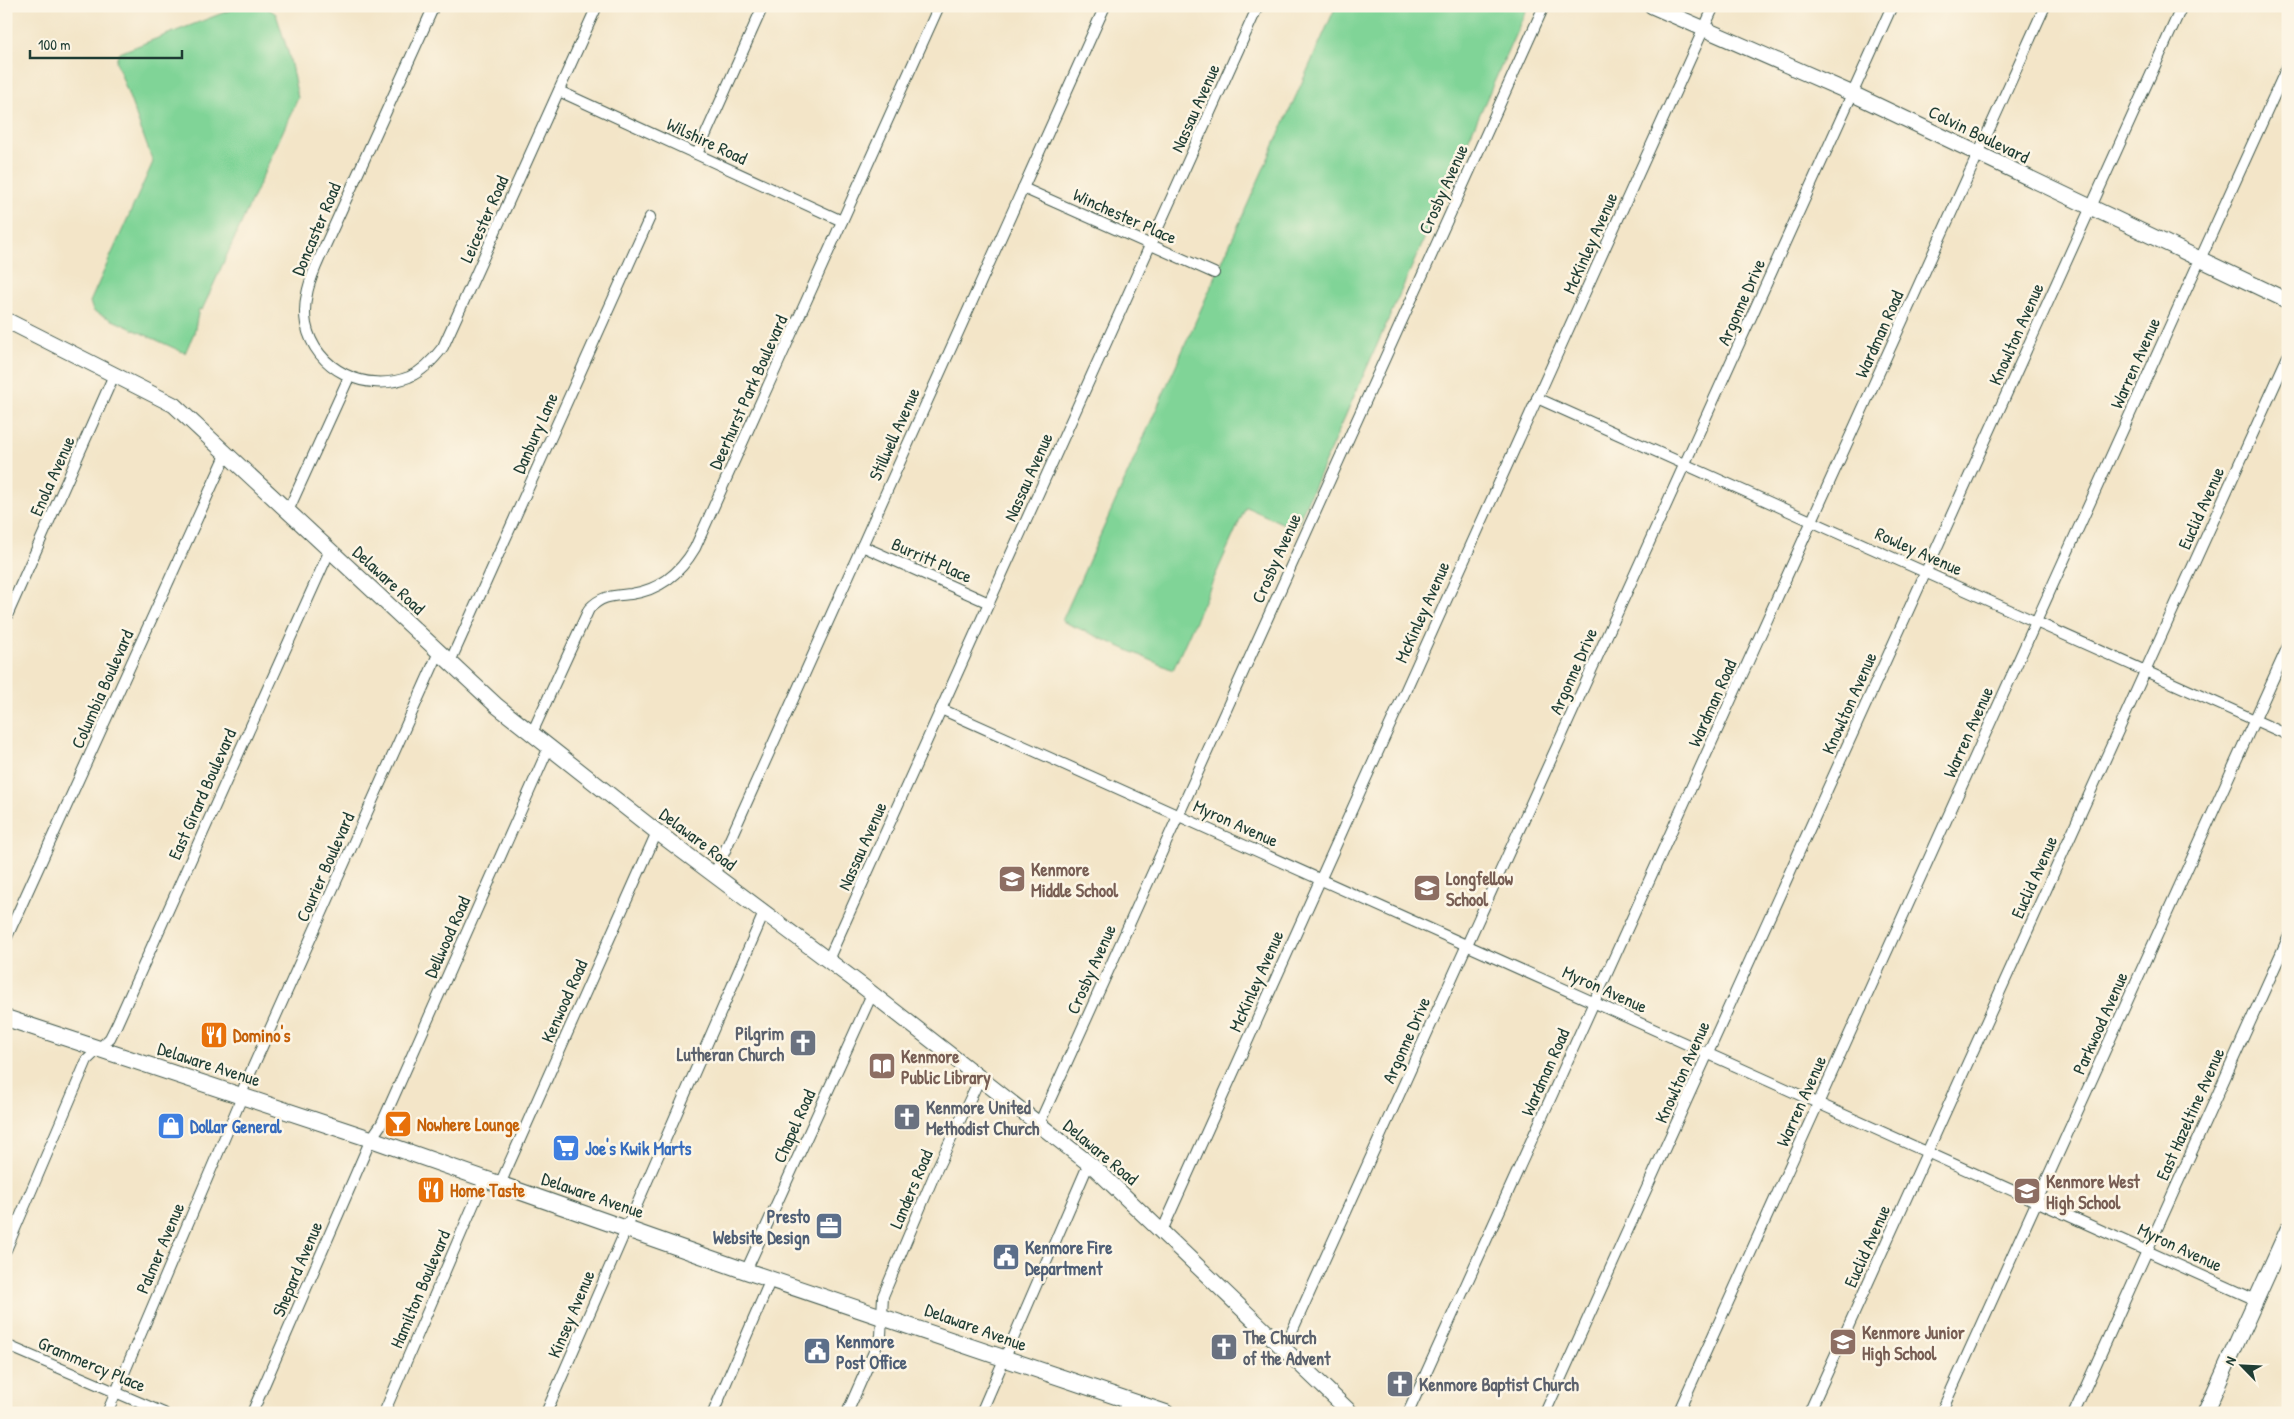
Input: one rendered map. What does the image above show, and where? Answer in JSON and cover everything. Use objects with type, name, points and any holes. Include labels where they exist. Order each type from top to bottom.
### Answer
[{"type":"main road","name":"Delaware Avenue","points":[[6,1018],[371,1139],[626,1227],[746,1271],[882,1315],[1125,1406],[1166,1413]]},
{"type":"street","name":"Doncaster Road","points":[[348,377],[324,359],[310,338],[305,314],[307,294],[320,257],[434,6]]},
{"type":"street","name":"Leicester Road","points":[[348,377],[374,382],[398,380],[424,368],[443,347],[597,6]]},
{"type":"street","points":[[697,154],[763,6]]},
{"type":"street","name":"Deerhurst Park Boulevard","points":[[532,733],[589,609],[596,601],[605,596],[638,592],[657,586],[680,570],[692,553],[939,6]]},
{"type":"street","name":"Stillwell Avenue","points":[[714,875],[1105,6]]},
{"type":"street","name":"Nassau Avenue","points":[[828,960],[1258,6]]},
{"type":"street","name":"Crosby Avenue","points":[[1039,1124],[1544,6]]},
{"type":"street","name":"Colvin Boulevard","points":[[1652,6],[1853,94],[2288,301]]},
{"type":"street","name":"McKinley Avenue","points":[[1162,1231],[1714,6]]},
{"type":"street","name":"Argonne Drive","points":[[1284,1349],[1892,6]]},
{"type":"street","name":"Wardman Road","points":[[1408,1413],[2045,6]]},
{"type":"street","name":"Knowlton Avenue","points":[[1545,1413],[2182,6]]},
{"type":"street","name":"Warren Avenue","points":[[1678,1413],[2288,65]]},
{"type":"street","name":"Wilshire Road","points":[[559,91],[842,221]]},
{"type":"street","name":"Winchester Place","points":[[1023,188],[1214,273]]},
{"type":"street","name":"Danbury Lane","points":[[445,657],[650,218]]},
{"type":"street","name":"Delaware Road","points":[[6,320],[174,405],[496,706],[657,832],[828,960],[1089,1164],[1162,1231],[1352,1413]]},
{"type":"street","name":"Euclid Avenue","points":[[1810,1413],[2288,356]]},
{"type":"street","name":"Enola Avenue","points":[[6,618],[114,375]]},
{"type":"street","points":[[288,511],[348,377]]},
{"type":"street","name":"Rowley Avenue","points":[[1537,398],[2288,735]]},
{"type":"street","name":"Columbia Boulevard","points":[[6,939],[227,453]]},
{"type":"street","name":"Burritt Place","points":[[862,546],[989,602]]},
{"type":"street","name":"East Girard Boulevard","points":[[6,1250],[87,1060],[110,1038],[117,1024],[330,550]]},
{"type":"street","name":"Parkwood Avenue","points":[[1941,1413],[2288,646]]},
{"type":"street","name":"Courier Boulevard","points":[[241,1096],[445,657]]},
{"type":"street","name":"Myron Avenue","points":[[941,709],[2256,1300]]},
{"type":"street","name":"Dellwood Road","points":[[371,1139],[382,1123],[549,747]]},
{"type":"street","name":"Kenwood Road","points":[[493,1181],[657,832]]},
{"type":"street","name":"Kinsey Avenue","points":[[546,1413],[764,913]]},
{"type":"street","name":"East Hazeltine Avenue","points":[[2074,1413],[2288,938]]},
{"type":"street","name":"Chapel Road","points":[[746,1271],[872,994]]},
{"type":"street","name":"Landers Road","points":[[847,1413],[881,1336],[883,1296],[935,1173],[980,1078]]},
{"type":"street","name":"Palmer Avenue","points":[[107,1413],[241,1096]]},
{"type":"street","name":"Shepard Avenue","points":[[252,1413],[371,1139]]},
{"type":"street","points":[[981,1413],[1089,1164]]},
{"type":"street","name":"Hamilton Boulevard","points":[[384,1413],[493,1181]]},
{"type":"street","points":[[2205,1413],[2288,1229]]},
{"type":"street","points":[[713,1413],[772,1279]]},
{"type":"street","name":"Grammercy Place","points":[[6,1345],[164,1413]]},
{"type":"green space","points":[[241,6],[265,6],[276,14],[289,55],[298,98],[202,310],[199,309],[194,333],[185,353],[93,311],[90,302],[153,162],[116,61],[119,53]]},
{"type":"green space","points":[[1336,6],[1528,6],[1295,529],[1246,507],[1173,670],[1062,621]]},
{"type":"place","name":"Kenmore Middle School","points":[[1012,879]]},
{"type":"place","name":"Longfellow School","points":[[1427,888]]},
{"type":"place","name":"Domino's","points":[[214,1035]]},
{"type":"place","name":"Pilgrim Lutheran Church","points":[[803,1043]]},
{"type":"place","name":"Kenmore Public Library","points":[[882,1066]]},
{"type":"place","name":"Kenmore United Methodist Church","points":[[907,1117]]},
{"type":"place","name":"Nowhere Lounge","points":[[398,1124]]},
{"type":"place","name":"Dollar General","points":[[171,1126]]},
{"type":"place","name":"Joe's Kwik Marts","points":[[566,1148]]},
{"type":"place","name":"Home Taste","points":[[431,1190]]},
{"type":"place","name":"Kenmore West High School","points":[[2027,1191]]},
{"type":"place","name":"Presto Website Design","points":[[829,1226]]},
{"type":"place","name":"Kenmore Fire Department","points":[[1006,1257]]},
{"type":"place","name":"Kenmore Junior High School","points":[[1843,1342]]},
{"type":"place","name":"The Church of the Advent","points":[[1224,1347]]},
{"type":"place","name":"Kenmore Post Office","points":[[817,1351]]},
{"type":"place","name":"Kenmore Baptist Church","points":[[1400,1384]]}]
